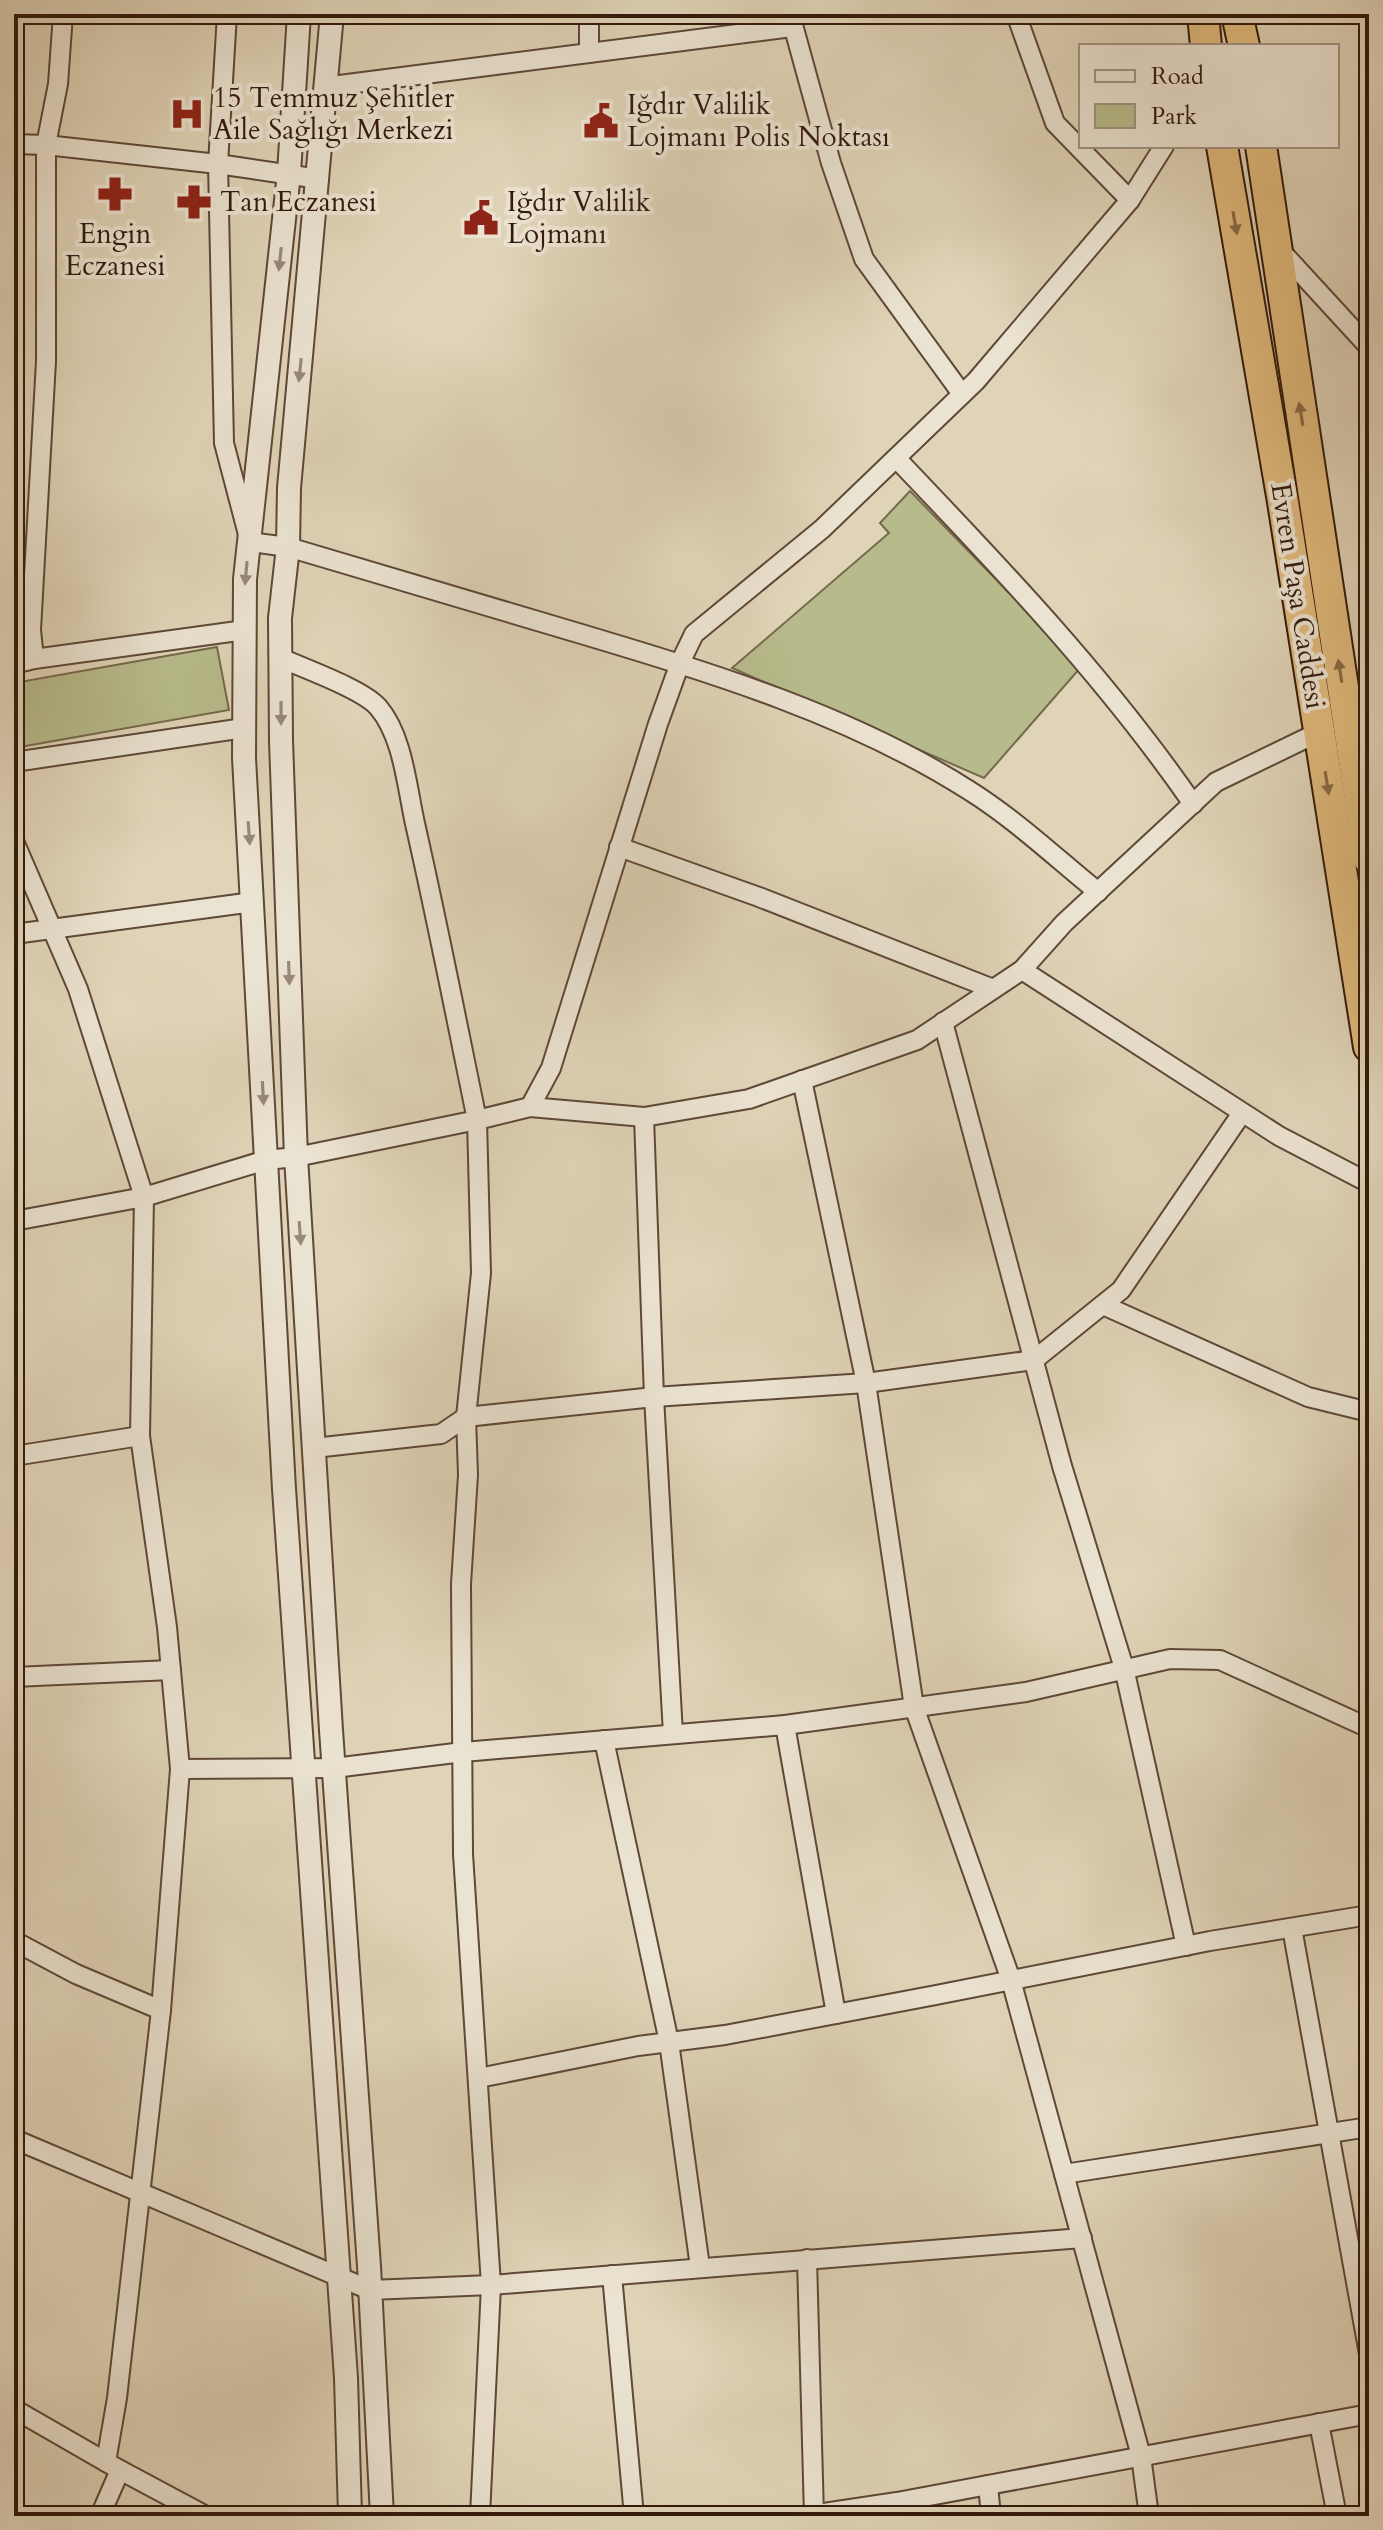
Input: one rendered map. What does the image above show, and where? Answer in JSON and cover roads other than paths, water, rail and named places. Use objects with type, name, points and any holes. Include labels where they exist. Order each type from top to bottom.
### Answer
[{"type":"highway","points":[[1203,14],[1206,44]]},
{"type":"highway","points":[[1237,14],[1244,44]]},
{"type":"highway","name":"Evren Paşa Caddesi","points":[[1222,148],[1369,1047]]},
{"type":"highway","name":"Evren Paşa Caddesi","points":[[1261,148],[1369,859]]},
{"type":"street","points":[[34,659],[31,630],[46,361],[46,145],[58,84],[63,14]]},
{"type":"street","points":[[227,14],[218,164],[224,443],[250,542]]},
{"type":"street","points":[[299,14],[289,173],[245,579],[244,728],[302,1768],[346,2378],[350,2516]]},
{"type":"street","points":[[332,14],[280,618],[296,1157],[382,2516]]},
{"type":"street","points":[[589,14],[589,53]]},
{"type":"street","points":[[1016,14],[1055,123],[1079,148]]},
{"type":"street","points":[[324,87],[589,53],[791,21],[831,163],[864,259],[962,394]]},
{"type":"street","points":[[14,144],[218,164],[319,179]]},
{"type":"street","points":[[1079,148],[1130,200]]},
{"type":"street","points":[[530,1107],[551,1068],[658,724],[694,634],[822,529],[962,394],[1130,200],[1163,148]]},
{"type":"street","points":[[1275,244],[1369,347]]},
{"type":"street","points":[[896,458],[1024,593],[1148,739],[1193,804]]},
{"type":"street","points":[[250,542],[288,547],[680,663],[800,707],[944,775],[999,811],[1098,892]]},
{"type":"street","points":[[14,664],[245,630]]},
{"type":"street","points":[[281,658],[349,688],[375,704],[389,721],[427,876],[477,1120],[481,1273],[466,1417],[468,1475],[461,1584],[463,1854],[491,2285],[480,2516]]},
{"type":"street","points":[[14,762],[244,728]]},
{"type":"street","points":[[14,1221],[144,1197],[266,1160],[296,1157],[530,1107],[644,1117],[749,1099],[917,1040],[1022,970],[1064,923],[1216,782],[1319,732]]},
{"type":"street","points":[[14,841],[78,989],[144,1197],[140,1436],[171,1670],[180,1769],[161,2010],[117,2398],[113,2466],[100,2516]]},
{"type":"street","points":[[619,847],[759,897],[993,989]]},
{"type":"street","points":[[14,934],[253,902]]},
{"type":"street","points":[[1022,970],[1279,1136],[1369,1183]]},
{"type":"street","points":[[943,1022],[1062,1466],[1124,1668],[1186,1946]]},
{"type":"street","points":[[802,1080],[866,1383],[914,1707],[1011,1980],[1141,2456],[1149,2516]]},
{"type":"street","points":[[314,1448],[441,1434],[466,1417],[654,1397],[866,1383],[1034,1360],[1121,1290],[1242,1113]]},
{"type":"street","points":[[644,1117],[654,1397],[673,1734]]},
{"type":"street","points":[[1103,1305],[1308,1397],[1369,1412]]},
{"type":"street","points":[[14,1456],[140,1436]]},
{"type":"street","points":[[180,1769],[334,1768],[463,1752],[785,1725],[1026,1692],[1170,1659],[1220,1660],[1369,1728]]},
{"type":"street","points":[[14,1677],[171,1670]]},
{"type":"street","points":[[785,1725],[836,2014]]},
{"type":"street","points":[[604,1740],[669,2042],[700,2267]]},
{"type":"street","points":[[479,2078],[836,2014],[1186,1946],[1369,1915]]},
{"type":"street","points":[[1292,1928],[1369,2354]]},
{"type":"street","points":[[14,1941],[76,1974],[161,2010]]},
{"type":"street","points":[[1064,2174],[1369,2127]]},
{"type":"street","points":[[14,2139],[370,2290],[491,2285],[1082,2238]]},
{"type":"street","points":[[807,2259],[811,2516],[1369,2414]]},
{"type":"street","points":[[612,2275],[634,2516]]},
{"type":"street","points":[[14,2409],[206,2516]]},
{"type":"street","points":[[1319,2423],[1337,2516]]},
{"type":"street","points":[[988,2485],[991,2516]]},
{"type":"place","name":"15 Temmuz Şehitler Aile Sağlığı Merkezi","points":[[187,114]]},
{"type":"place","name":"Iğdır Valilik Lojmanı Polis Noktası","points":[[601,121]]},
{"type":"place","name":"Engin Eczanesi","points":[[115,194]]},
{"type":"place","name":"Tan Eczanesi","points":[[194,202]]},
{"type":"place","name":"Iğdır Valilik Lojmanı","points":[[481,218]]}]
